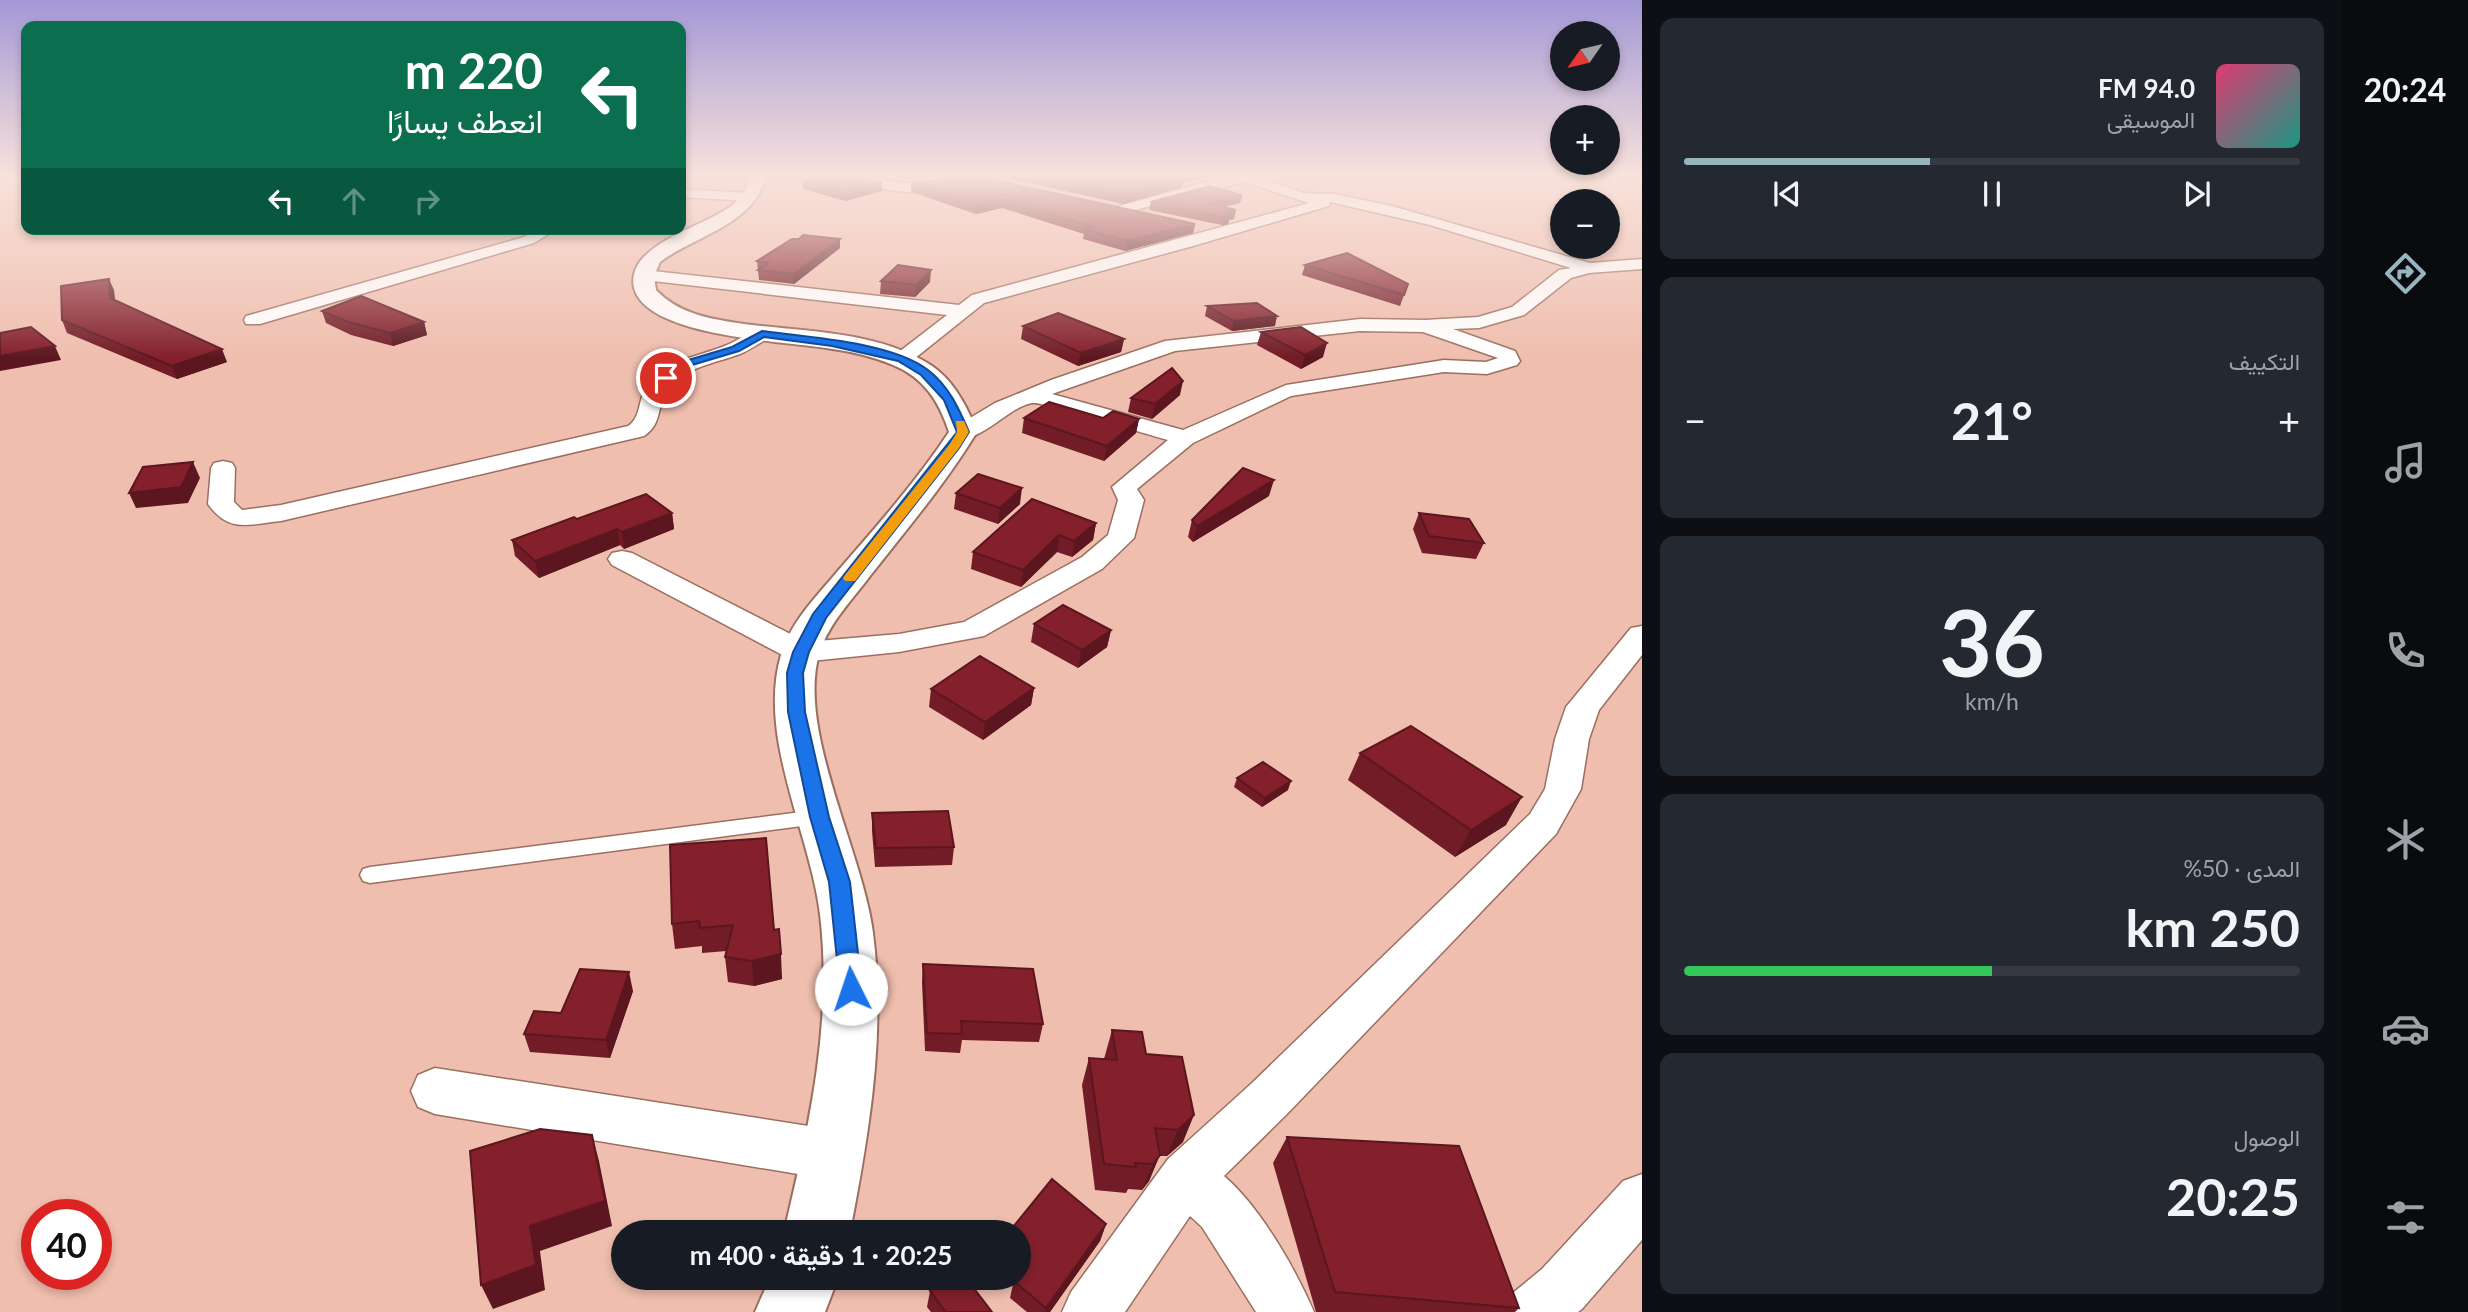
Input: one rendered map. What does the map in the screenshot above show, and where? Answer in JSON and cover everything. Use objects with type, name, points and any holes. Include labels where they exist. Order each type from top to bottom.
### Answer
[{"type":"street","points":[[253,320],[538,235]]},
{"type":"street","points":[[695,235],[652,259],[644,275],[646,292],[653,302],[680,317],[704,324],[832,343],[902,359],[925,373],[949,399],[963,432]]},
{"type":"street","points":[[902,359],[968,304],[1215,235]]},
{"type":"street","points":[[1486,235],[1589,268]]},
{"type":"street","points":[[820,1220],[845,1106],[852,1031],[850,969],[840,882],[820,817],[796,712],[795,673],[801,652],[818,617],[963,432],[1003,408],[1035,397],[1093,370],[1172,345],[1360,325],[1425,326],[1479,322],[1509,315],[1557,278],[1589,268],[1642,264]]},
{"type":"street","points":[[644,275],[961,311]]},
{"type":"street","points":[[622,559],[801,652],[900,643],[973,630],[1092,563],[1121,538],[1131,500],[1124,487],[1185,438],[1286,391],[1444,366],[1487,368],[1510,360],[1507,355],[1425,326]]},
{"type":"street","points":[[223,468],[221,504],[236,517],[281,513],[636,431],[645,425],[655,390],[666,378],[689,363],[736,349],[762,334]]},
{"type":"street","points":[[1035,397],[1185,438]]},
{"type":"street","points":[[1091,1312],[1185,1177],[1269,1100],[1543,824],[1563,789],[1573,738],[1583,707],[1642,635]]},
{"type":"street","points":[[435,1091],[834,1155]]},
{"type":"street","points":[[1185,1177],[1221,1208],[1275,1290],[1285,1312]]},
{"type":"street","points":[[1534,1312],[1562,1289],[1642,1200]]},
{"type":"street","points":[[790,1312],[799,1290]]},
{"type":"lane","points":[[370,875],[820,817]]},
{"type":"building","points":[[805,235],[840,239],[794,274],[758,270],[768,263],[757,261],[792,239]]},
{"type":"building","points":[[1106,235],[1150,235],[1127,241]]},
{"type":"building","points":[[1347,253],[1408,284],[1404,295],[1305,265]]},
{"type":"building","points":[[898,265],[931,270],[916,285],[881,281]]},
{"type":"building","points":[[109,279],[110,298],[222,349],[172,366],[62,320],[61,286]]},
{"type":"building","points":[[361,296],[424,322],[390,333],[348,322],[322,311]]},
{"type":"building","points":[[1257,303],[1277,316],[1234,321],[1207,306]]},
{"type":"building","points":[[1058,313],[1124,339],[1081,353],[1023,326]]},
{"type":"building","points":[[31,327],[55,346],[0,356],[0,333]]},
{"type":"building","points":[[1301,327],[1327,343],[1305,355],[1261,332]]},
{"type":"building","points":[[1172,368],[1183,381],[1155,404],[1131,398]]},
{"type":"building","points":[[1049,402],[1103,418],[1113,411],[1139,419],[1107,446],[1024,418]]},
{"type":"building","points":[[193,462],[181,487],[129,493],[143,467]]},
{"type":"building","points":[[1243,468],[1274,480],[1197,526],[1192,520]]},
{"type":"building","points":[[978,474],[1022,488],[1000,508],[956,493]]},
{"type":"building","points":[[646,494],[672,513],[622,532],[617,529],[535,561],[512,540],[574,517],[577,519]]},
{"type":"building","points":[[1032,499],[1096,523],[1074,541],[1059,535],[1023,570],[973,552]]},
{"type":"building","points":[[1419,513],[1469,519],[1484,543],[1429,536]]},
{"type":"building","points":[[1063,605],[1111,630],[1082,650],[1034,624]]},
{"type":"building","points":[[980,656],[1034,688],[985,722],[931,689]]},
{"type":"building","points":[[1411,726],[1522,797],[1471,830],[1360,753]]},
{"type":"building","points":[[1263,762],[1291,781],[1265,798],[1237,778]]},
{"type":"building","points":[[948,811],[954,847],[876,848],[872,813]]},
{"type":"building","points":[[766,838],[774,930],[779,929],[781,954],[752,961],[725,957],[733,925],[700,928],[699,921],[672,924],[670,845]]},
{"type":"building","points":[[923,964],[1033,969],[1043,1024],[961,1021],[962,1034],[927,1033]]},
{"type":"building","points":[[580,969],[629,972],[606,1040],[524,1034],[534,1011],[561,1013]]},
{"type":"building","points":[[1112,1030],[1142,1032],[1146,1054],[1182,1057],[1194,1115],[1178,1130],[1155,1128],[1160,1155],[1153,1164],[1135,1163],[1136,1167],[1104,1164],[1089,1058],[1117,1060]]},
{"type":"building","points":[[540,1129],[592,1135],[605,1201],[530,1226],[536,1265],[481,1285],[470,1151]]},
{"type":"building","points":[[1287,1137],[1459,1146],[1519,1308],[1335,1292]]},
{"type":"building","points":[[1052,1179],[1106,1224],[1046,1308],[1025,1290],[1031,1290],[1031,1220],[1019,1220]]},
{"type":"building","points":[[975,1290],[992,1312],[946,1312],[930,1291]]},
{"type":"slow traffic","points":[[850,578],[955,445],[963,432],[960,424]]},
{"type":"route","points":[[666,378],[689,363],[736,349],[762,334],[832,343],[902,359],[925,373],[949,399],[963,432],[818,617],[801,652],[795,673],[796,712],[820,817],[840,882],[851,989]]}]
